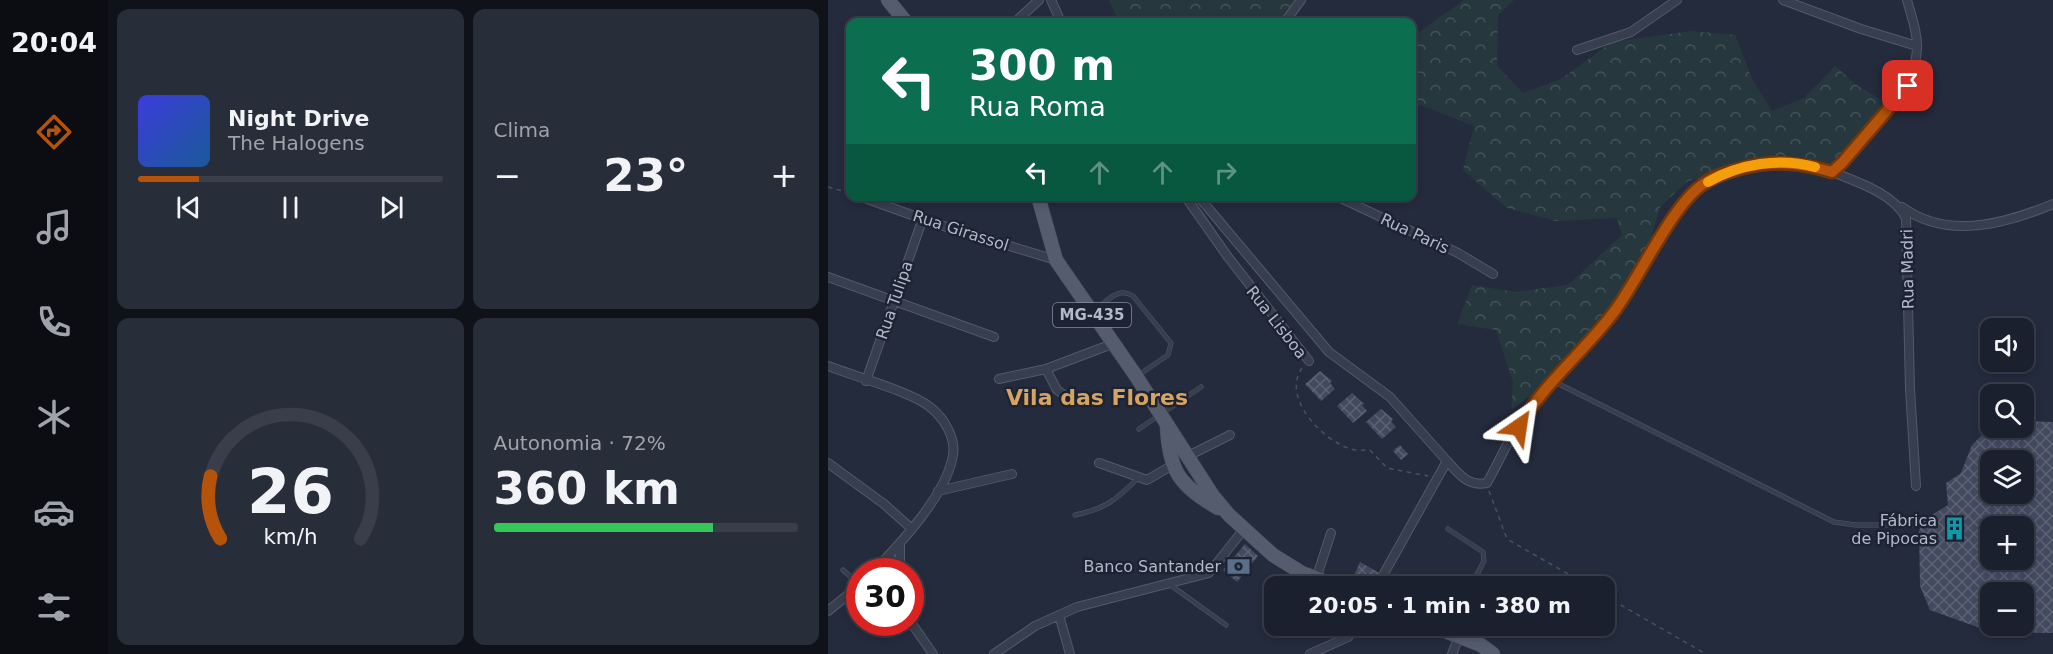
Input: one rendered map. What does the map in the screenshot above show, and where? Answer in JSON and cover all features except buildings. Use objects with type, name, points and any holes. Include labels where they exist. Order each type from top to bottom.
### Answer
[{"type":"main road","points":[[888,0],[903,18]]},
{"type":"main road","name":"MG-435","points":[[1039,201],[1056,260],[1136,376],[1207,488],[1229,515],[1245,529],[1289,566],[1310,576]]},
{"type":"main road","points":[[1164,419],[1171,466],[1192,490],[1229,515]]},
{"type":"main road","points":[[1460,636],[1493,654]]},
{"type":"street","points":[[1020,18],[1039,0]]},
{"type":"street","points":[[1051,0],[1059,18]]},
{"type":"street","points":[[1288,18],[1301,0]]},
{"type":"street","points":[[1577,50],[1630,32],[1677,0]]},
{"type":"street","points":[[1783,0],[1861,29],[1917,46]]},
{"type":"street","points":[[1832,172],[1849,156],[1908,86],[1915,66],[1917,46],[1907,0]]},
{"type":"street","name":"Rua Madri","points":[[1487,483],[1530,406],[1555,381],[1615,310],[1680,209],[1700,186],[1724,172],[1766,162],[1802,163],[1857,182],[1899,205],[1906,218],[1910,389],[1916,486]]},
{"type":"street","name":"Rua Girassol","points":[[873,201],[1056,260]]},
{"type":"street","name":"Rua Lisboa","points":[[1189,201],[1228,257],[1310,361]]},
{"type":"street","name":"Rua Lisboa","points":[[1202,201],[1329,352],[1390,398],[1447,461]]},
{"type":"street","name":"Rua Paris","points":[[1347,201],[1458,254],[1493,274]]},
{"type":"street","points":[[1899,205],[1926,221],[1970,227],[2034,212],[2053,204]]},
{"type":"street","name":"Rua Tulipa","points":[[866,381],[922,218]]},
{"type":"street","points":[[828,276],[994,337]]},
{"type":"street","points":[[999,379],[1046,369],[1112,344]]},
{"type":"street","points":[[828,366],[918,399],[940,418],[954,443],[953,456],[938,491],[912,529],[886,558]]},
{"type":"street","points":[[1046,369],[1056,390],[1073,401]]},
{"type":"street","points":[[1186,457],[1230,435]]},
{"type":"street","points":[[1383,576],[1447,461],[1466,481],[1476,486],[1487,483]]},
{"type":"street","points":[[828,463],[884,504],[912,529]]},
{"type":"street","points":[[1099,463],[1147,480],[1171,466]]},
{"type":"street","points":[[938,491],[1012,474]]},
{"type":"street","points":[[994,653],[1028,630],[1059,615],[1209,573],[1245,529]]},
{"type":"street","points":[[1317,576],[1331,533]]},
{"type":"street","points":[[900,544],[900,558]]},
{"type":"street","points":[[828,611],[846,596]]},
{"type":"street","points":[[1059,615],[1070,654]]},
{"type":"street","points":[[920,636],[933,654]]},
{"type":"street","points":[[1310,654],[1349,636]]},
{"type":"street","points":[[1452,654],[1453,636]]},
{"type":"lane","points":[[1091,313],[1117,293],[1127,292],[1133,296],[1171,343],[1168,355],[1136,376]]},
{"type":"lane","points":[[1555,381],[1834,522],[1856,525],[1913,525]]},
{"type":"lane","points":[[1138,429],[1164,419],[1201,387]]},
{"type":"lane","points":[[1075,515],[1093,511],[1116,501],[1137,478]]},
{"type":"lane","points":[[1448,529],[1483,552],[1484,561],[1476,576]]},
{"type":"lane","points":[[843,570],[846,573]]},
{"type":"lane","points":[[1168,584],[1226,625]]},
{"type":"path","points":[[828,187],[846,193]]},
{"type":"path","name":"Rua Lisboa","points":[[1310,361],[1300,370],[1296,392],[1302,409],[1326,435],[1352,449],[1370,450],[1387,468],[1405,472],[1422,472],[1436,481]]},
{"type":"path","points":[[1487,483],[1507,539],[1571,576]]},
{"type":"path","points":[[1615,602],[1706,654]]},
{"type":"green space","points":[[1109,0],[1296,0],[1282,18],[1117,18]]},
{"type":"green space","points":[[1464,0],[1514,0],[1498,15],[1497,66],[1523,93],[1561,79],[1612,42],[1691,31],[1735,35],[1752,79],[1772,111],[1804,98],[1835,66],[1858,86],[1890,105],[1843,165],[1793,156],[1688,181],[1660,207],[1649,245],[1607,315],[1542,388],[1511,410],[1513,382],[1496,330],[1457,324],[1472,285],[1515,292],[1568,285],[1622,235],[1617,218],[1556,221],[1507,208],[1463,170],[1474,126],[1421,105],[1416,107],[1416,34]]},
{"type":"slow traffic","points":[[1708,182],[1724,172],[1766,162],[1802,163],[1815,167]]},
{"type":"place","name":"Fábrica de Pipocas","points":[[1955,529]]},
{"type":"place","name":"Banco Santander","points":[[1239,566]]},
{"type":"district","name":"Vila das Flores","points":[[1097,397]]},
{"type":"route","points":[[1519,427],[1530,406],[1582,352],[1615,310],[1680,209],[1700,186],[1724,172],[1766,162],[1802,163],[1832,172],[1868,134],[1908,86]]}]
